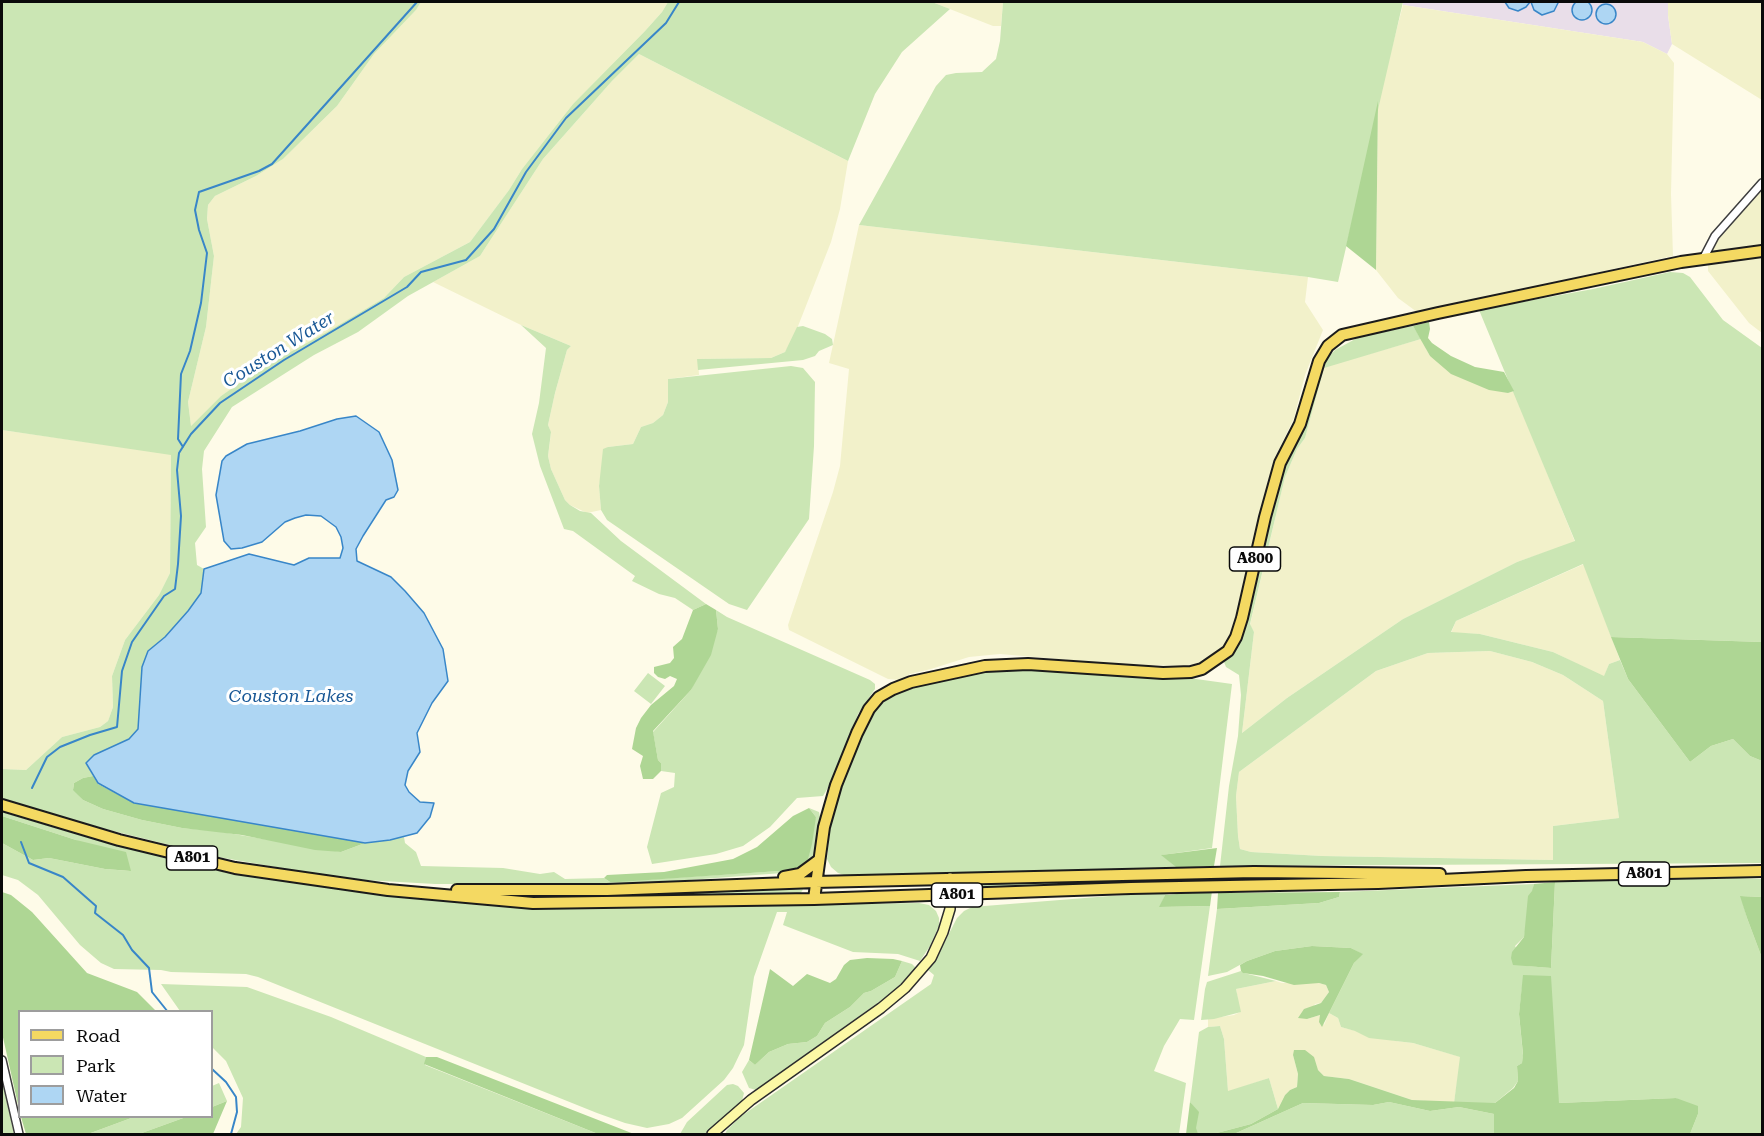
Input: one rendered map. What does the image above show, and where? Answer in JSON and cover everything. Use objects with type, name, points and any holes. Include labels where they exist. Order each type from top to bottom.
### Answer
[{"type":"main road","name":"A800","points":[[814,899],[829,806],[856,733],[869,709],[879,697],[911,682],[985,666],[1028,664],[1163,673],[1191,672],[1202,669],[1228,651],[1236,638],[1242,618],[1264,517],[1280,463],[1300,424],[1319,361],[1328,346],[1342,335],[1703,259],[1762,251]]},
{"type":"main road","name":"A801","points":[[2,805],[119,840],[235,868],[388,890],[533,903],[814,899],[1131,888],[1378,883],[1526,876],[1762,872]]},
{"type":"main road","points":[[692,887],[701,883],[789,877],[807,870],[819,860]]},
{"type":"main road","name":"A801","points":[[388,890],[607,890],[950,878],[1377,872],[1526,876]]},
{"type":"main road","points":[[712,1134],[719,1131],[751,1100],[881,1008],[905,988],[931,958],[943,932],[950,909],[950,878]]},
{"type":"street","points":[[1703,259],[1715,236],[1762,183]]},
{"type":"street","points":[[2,1060],[20,1134]]},
{"type":"shaded area","points":[[1403,2],[1668,2],[1672,44],[1667,54],[1643,42],[1403,5]]},
{"type":"green space","points":[[2,2],[421,2],[374,54],[337,106],[283,159],[256,176],[215,196],[208,205],[207,219],[214,256],[206,327],[188,402],[191,426],[221,396],[263,367],[384,298],[404,277],[470,242],[522,169],[573,104],[645,31],[668,2],[932,2],[950,9],[902,52],[875,94],[848,161],[639,54],[543,159],[480,256],[408,296],[358,332],[314,355],[232,407],[204,451],[202,469],[206,527],[195,543],[197,565],[204,569],[201,593],[165,637],[148,651],[138,729],[129,739],[94,755],[86,763],[93,776],[74,783],[73,789],[83,800],[103,809],[182,828],[216,831],[341,852],[365,843],[404,837],[405,843],[416,852],[421,866],[503,868],[540,874],[554,872],[565,879],[604,878],[610,882],[794,870],[816,817],[809,808],[819,812],[820,817],[816,849],[809,863],[796,872],[635,884],[435,884],[364,880],[218,857],[73,821],[2,799],[2,769],[26,770],[62,737],[100,727],[108,721],[113,707],[112,676],[125,640],[159,595],[170,573],[171,455],[2,430]]},
{"type":"green space","points":[[421,2],[668,2],[645,31],[573,104],[522,169],[470,242],[404,277],[384,298],[221,396],[191,426],[188,402],[206,327],[214,256],[207,219],[208,205],[215,196],[256,176],[283,159],[337,106],[374,54]]},
{"type":"green space","points":[[932,2],[1003,2],[1001,26],[993,26]]},
{"type":"green space","points":[[1003,2],[1403,2],[1338,282],[859,225],[936,86],[946,75],[982,72],[996,59]]},
{"type":"green space","points":[[1668,2],[1762,2],[1762,100],[1672,44]]},
{"type":"green space","points":[[1403,5],[1643,42],[1667,54],[1674,63],[1671,194],[1673,256],[1417,312],[1398,298],[1376,270],[1378,101]]},
{"type":"green space","points":[[639,54],[848,161],[840,209],[831,242],[793,339],[785,352],[771,358],[698,359],[699,375],[668,379],[668,402],[663,415],[653,423],[641,427],[633,444],[608,447],[599,485],[601,510],[587,513],[565,500],[551,469],[548,456],[551,433],[548,425],[567,350],[571,346],[521,325],[433,282],[480,256],[543,159]]},
{"type":"green space","points":[[1378,101],[1376,270],[1346,246]]},
{"type":"green space","points":[[1762,189],[1762,247],[1721,253],[1712,252],[1714,244]]},
{"type":"green space","points":[[859,225],[1308,277],[1305,302],[1323,330],[1305,375],[1294,418],[1276,456],[1235,623],[1224,647],[1208,661],[1184,666],[1114,664],[1000,654],[969,657],[910,674],[900,680],[888,679],[789,630],[788,625],[840,466],[849,369],[829,363]]},
{"type":"green space","points":[[1762,256],[1762,333],[1749,323],[1708,271],[1708,265]]},
{"type":"green space","points":[[1670,272],[1683,273],[1690,277],[1723,320],[1762,348],[1762,642],[1611,637],[1583,564],[1456,621],[1451,632],[1480,634],[1553,652],[1604,676],[1609,664],[1620,660],[1628,679],[1690,762],[1711,746],[1733,739],[1750,756],[1762,761],[1762,863],[1220,866],[1229,786],[1238,736],[1241,695],[1239,675],[1226,667],[1224,662],[1237,647],[1243,635],[1281,472],[1325,360],[1335,350],[1359,337],[1413,326],[1421,339],[1324,368],[1305,438],[1297,449],[1285,477],[1250,624],[1254,632],[1242,733],[1287,698],[1403,619],[1517,562],[1575,541],[1479,310]],"holes":[[[1490,651],[1532,662],[1563,675],[1603,701],[1619,818],[1553,826],[1553,860],[1322,856],[1251,852],[1240,849],[1236,796],[1239,772],[1376,671],[1428,653]]]},
{"type":"green space","points":[[1429,322],[1428,338],[1432,343],[1451,356],[1475,367],[1504,372],[1514,391],[1508,393],[1489,390],[1451,374],[1430,356],[1413,326]]},
{"type":"green space","points":[[521,325],[571,346],[567,350],[548,425],[551,432],[548,456],[551,469],[565,500],[580,511],[591,513],[621,541],[706,604],[693,610],[675,598],[659,594],[632,581],[635,576],[573,531],[564,529],[540,466],[532,434],[539,403],[546,348]]},
{"type":"green space","points":[[803,326],[825,334],[832,339],[833,345],[803,360],[698,370],[697,359],[771,358],[785,352],[797,327]]},
{"type":"green space","points":[[1421,339],[1430,356],[1508,393],[1514,391],[1575,542],[1517,562],[1403,619],[1287,698],[1242,733],[1254,632],[1250,625],[1285,477],[1297,449],[1305,438],[1324,367]]},
{"type":"green space","points":[[791,366],[803,368],[815,382],[814,446],[809,519],[747,610],[729,604],[607,520],[601,510],[599,486],[603,449],[633,444],[641,427],[653,423],[663,415],[668,402],[668,379]]},
{"type":"green space","points":[[2,430],[171,454],[170,573],[159,595],[125,640],[112,676],[113,707],[108,721],[100,727],[62,737],[26,770],[2,769]]},
{"type":"green space","points":[[1584,564],[1620,660],[1609,664],[1604,677],[1553,652],[1480,634],[1451,633],[1456,621]]},
{"type":"green space","points":[[706,604],[716,610],[718,629],[711,655],[691,690],[653,731],[661,771],[653,779],[643,779],[640,766],[643,756],[632,749],[636,728],[651,705],[674,686],[677,679],[670,676],[665,679],[658,677],[654,673],[654,667],[670,663],[674,658],[673,647],[682,639],[693,610]]},
{"type":"green space","points":[[716,610],[727,617],[870,680],[875,684],[875,689],[858,714],[835,776],[823,796],[797,798],[770,827],[743,846],[716,854],[652,864],[647,847],[661,793],[674,787],[675,773],[661,771],[653,732],[691,690],[718,629]]},
{"type":"green space","points":[[1611,637],[1762,642],[1762,761],[1750,756],[1733,739],[1711,746],[1690,762],[1628,679]]},
{"type":"green space","points":[[1490,651],[1532,662],[1563,675],[1603,701],[1619,818],[1553,826],[1553,860],[1322,856],[1251,852],[1240,849],[1236,796],[1239,772],[1376,671],[1428,653]]},
{"type":"green space","points":[[1033,669],[1189,678],[1232,684],[1212,848],[1162,855],[1177,868],[847,876],[831,867],[827,859],[832,810],[854,751],[876,709],[890,697],[907,689],[948,678],[993,670]]},
{"type":"green space","points":[[648,673],[665,686],[651,704],[634,691]]},
{"type":"green space","points":[[93,776],[98,784],[134,803],[365,843],[341,852],[315,850],[242,835],[182,828],[142,820],[103,809],[83,800],[73,790],[74,783]]},
{"type":"green space","points":[[809,808],[816,817],[812,844],[808,859],[794,870],[619,882],[610,882],[604,878],[607,875],[664,872],[733,859],[757,847],[793,816]]},
{"type":"green space","points":[[2,812],[103,842],[191,863],[364,893],[483,904],[572,908],[919,903],[929,905],[936,911],[939,926],[920,961],[898,954],[853,952],[783,925],[787,912],[777,912],[754,977],[744,1045],[733,1068],[724,1080],[682,1118],[669,1124],[647,1128],[597,1113],[258,977],[246,974],[114,969],[101,963],[80,945],[38,895],[18,880],[2,875],[2,843],[33,860],[49,858],[105,869],[130,871],[76,840],[2,816]]},
{"type":"green space","points":[[2,816],[76,840],[126,852],[131,871],[105,869],[49,858],[33,860],[2,843]]},
{"type":"green space","points":[[1217,848],[1214,866],[1177,868],[1161,855]]},
{"type":"green space","points":[[1261,877],[1261,880],[960,889],[965,884]]},
{"type":"green space","points":[[1762,879],[1762,897],[1741,896],[1762,958],[1762,1134],[1690,1134],[1698,1114],[1676,1098],[1559,1103],[1522,988],[1519,1014],[1523,1055],[1522,1063],[1517,1066],[1518,1081],[1495,1103],[1454,1103],[1460,1057],[1413,1043],[1369,1038],[1341,1027],[1338,1018],[1329,1013],[1354,963],[1362,954],[1351,948],[1312,946],[1275,951],[1247,961],[1227,972],[1208,976],[1217,909],[1319,903],[1339,897],[1340,892],[1534,884],[1524,937],[1515,946],[1527,966],[1551,968],[1555,882]]},
{"type":"green space","points":[[1555,882],[1551,968],[1513,965],[1512,952],[1524,937],[1528,896],[1534,884]]},
{"type":"green space","points":[[804,888],[800,894],[562,897],[563,895],[638,895]]},
{"type":"green space","points":[[1212,891],[1210,906],[1159,907],[1165,895]]},
{"type":"green space","points":[[2,892],[11,895],[32,912],[87,973],[137,992],[155,1010],[18,1010],[18,1105],[2,1033]]},
{"type":"green space","points":[[1180,892],[1165,895],[1160,907],[1210,906],[1194,1020],[1180,1019],[1164,1046],[1154,1071],[1186,1083],[1179,1134],[725,1134],[740,1117],[931,984],[934,975],[928,970],[957,918],[964,911],[972,907]]},
{"type":"green space","points":[[1340,892],[1339,897],[1319,903],[1217,909],[1218,893]]},
{"type":"green space","points":[[1740,896],[1762,897],[1762,958],[1747,918]]},
{"type":"green space","points":[[1312,946],[1351,948],[1363,954],[1354,963],[1322,1027],[1319,1022],[1320,1015],[1307,1019],[1298,1018],[1304,1009],[1321,1003],[1329,992],[1326,985],[1319,983],[1294,985],[1243,973],[1240,965],[1275,951]]},
{"type":"green space","points":[[867,958],[902,961],[895,977],[864,993],[850,1007],[825,1023],[817,1036],[807,1042],[788,1044],[769,1052],[755,1065],[749,1060],[770,969],[793,986],[807,974],[830,983],[836,979],[844,965],[850,960]]},
{"type":"green space","points":[[902,961],[916,968],[893,992],[756,1090],[749,1088],[742,1072],[749,1060],[755,1065],[769,1052],[788,1044],[807,1042],[817,1036],[825,1023],[850,1007],[864,993],[895,977]]},
{"type":"green space","points":[[1241,971],[1276,981],[1236,989],[1241,1012],[1201,1020],[1207,982]]},
{"type":"green space","points":[[1523,975],[1551,976],[1559,1103],[1676,1098],[1698,1106],[1698,1114],[1690,1134],[1494,1134],[1494,1114],[1459,1107],[1430,1111],[1389,1102],[1373,1105],[1303,1103],[1234,1134],[1213,1134],[1251,1124],[1278,1109],[1285,1095],[1297,1087],[1298,1074],[1293,1055],[1294,1050],[1305,1050],[1314,1057],[1318,1070],[1324,1076],[1349,1079],[1412,1100],[1495,1103],[1514,1088],[1518,1081],[1517,1066],[1522,1063],[1519,1014]]},
{"type":"green space","points":[[1276,981],[1326,985],[1329,992],[1321,1003],[1315,1004],[1307,1019],[1320,1015],[1324,1025],[1329,1013],[1338,1018],[1341,1027],[1413,1043],[1461,1057],[1454,1103],[1412,1100],[1349,1079],[1324,1076],[1293,1055],[1298,1074],[1297,1087],[1285,1095],[1278,1109],[1269,1078],[1228,1092],[1224,1039],[1220,1026],[1208,1027],[1208,1019],[1240,1012],[1236,989]]},
{"type":"green space","points":[[161,984],[247,987],[331,1017],[426,1057],[425,1065],[598,1134],[236,1134],[241,1127],[243,1098],[226,1061],[213,1048],[213,1010],[179,1010]]},
{"type":"green space","points":[[1220,1026],[1224,1039],[1228,1091],[1269,1078],[1278,1109],[1251,1124],[1213,1134],[1198,1134],[1196,1133],[1194,1108],[1190,1102],[1199,1032],[1208,1027]]},
{"type":"green space","points":[[426,1057],[437,1057],[634,1134],[598,1134],[424,1064]]},
{"type":"green space","points":[[2,1081],[14,1134],[2,1134]]},
{"type":"green space","points":[[219,1083],[227,1101],[213,1107],[213,1086]]},
{"type":"green space","points":[[733,1084],[744,1093],[742,1101],[705,1134],[680,1134],[687,1122],[727,1085]]},
{"type":"green space","points":[[227,1101],[213,1134],[139,1134],[183,1118],[213,1118],[213,1107]]},
{"type":"green space","points":[[1190,1102],[1199,1112],[1196,1128],[1198,1134],[1186,1134]]},
{"type":"green space","points":[[1389,1102],[1430,1111],[1459,1107],[1494,1114],[1494,1134],[1234,1134],[1303,1103],[1373,1105]]},
{"type":"green space","points":[[22,1118],[131,1118],[88,1134],[26,1134]]},
{"type":"green space","points":[[131,1118],[183,1118],[139,1134],[88,1134]]},
{"type":"water","points":[[1582,0],[1589,3],[1592,10],[1589,17],[1582,20],[1575,17],[1572,10],[1575,3]]},
{"type":"water","points":[[1505,2],[1530,2],[1518,11],[1509,8]]},
{"type":"water","points":[[1531,2],[1558,3],[1554,11],[1542,15],[1534,10]]},
{"type":"water","points":[[1606,4],[1613,7],[1616,14],[1613,21],[1606,24],[1599,21],[1596,14],[1599,7]]},
{"type":"water","name":"Couston Lakes","points":[[356,416],[379,432],[392,460],[398,490],[394,497],[386,500],[363,536],[356,549],[357,561],[391,577],[405,591],[424,613],[443,649],[448,681],[432,703],[417,733],[420,752],[408,771],[405,785],[420,802],[434,803],[430,817],[417,833],[365,843],[134,803],[98,783],[86,763],[94,755],[129,739],[138,729],[142,667],[148,651],[165,637],[201,593],[204,569],[249,554],[294,565],[309,558],[340,558],[343,548],[341,537],[336,527],[321,516],[306,515],[295,518],[285,522],[262,542],[231,549],[224,541],[216,495],[222,461],[226,456],[247,444],[337,419]]},
{"type":"waterway","points":[[183,447],[178,439],[181,374],[190,351],[201,303],[207,253],[195,210],[199,192],[259,171],[272,164],[417,2]]},
{"type":"waterway","name":"Couston Water","points":[[32,788],[47,757],[60,747],[117,727],[122,671],[132,642],[164,596],[175,589],[181,516],[177,470],[179,453],[191,434],[220,403],[284,360],[407,287],[421,272],[466,260],[494,229],[526,172],[566,118],[666,23],[679,2]]},
{"type":"waterway","name":"Couston Water","points":[[21,842],[29,863],[63,877],[96,906],[95,913],[123,935],[132,950],[149,968],[152,992],[166,1010]]},
{"type":"waterway","name":"Couston Water","points":[[213,1070],[226,1082],[236,1097],[237,1112],[231,1134]]}]
